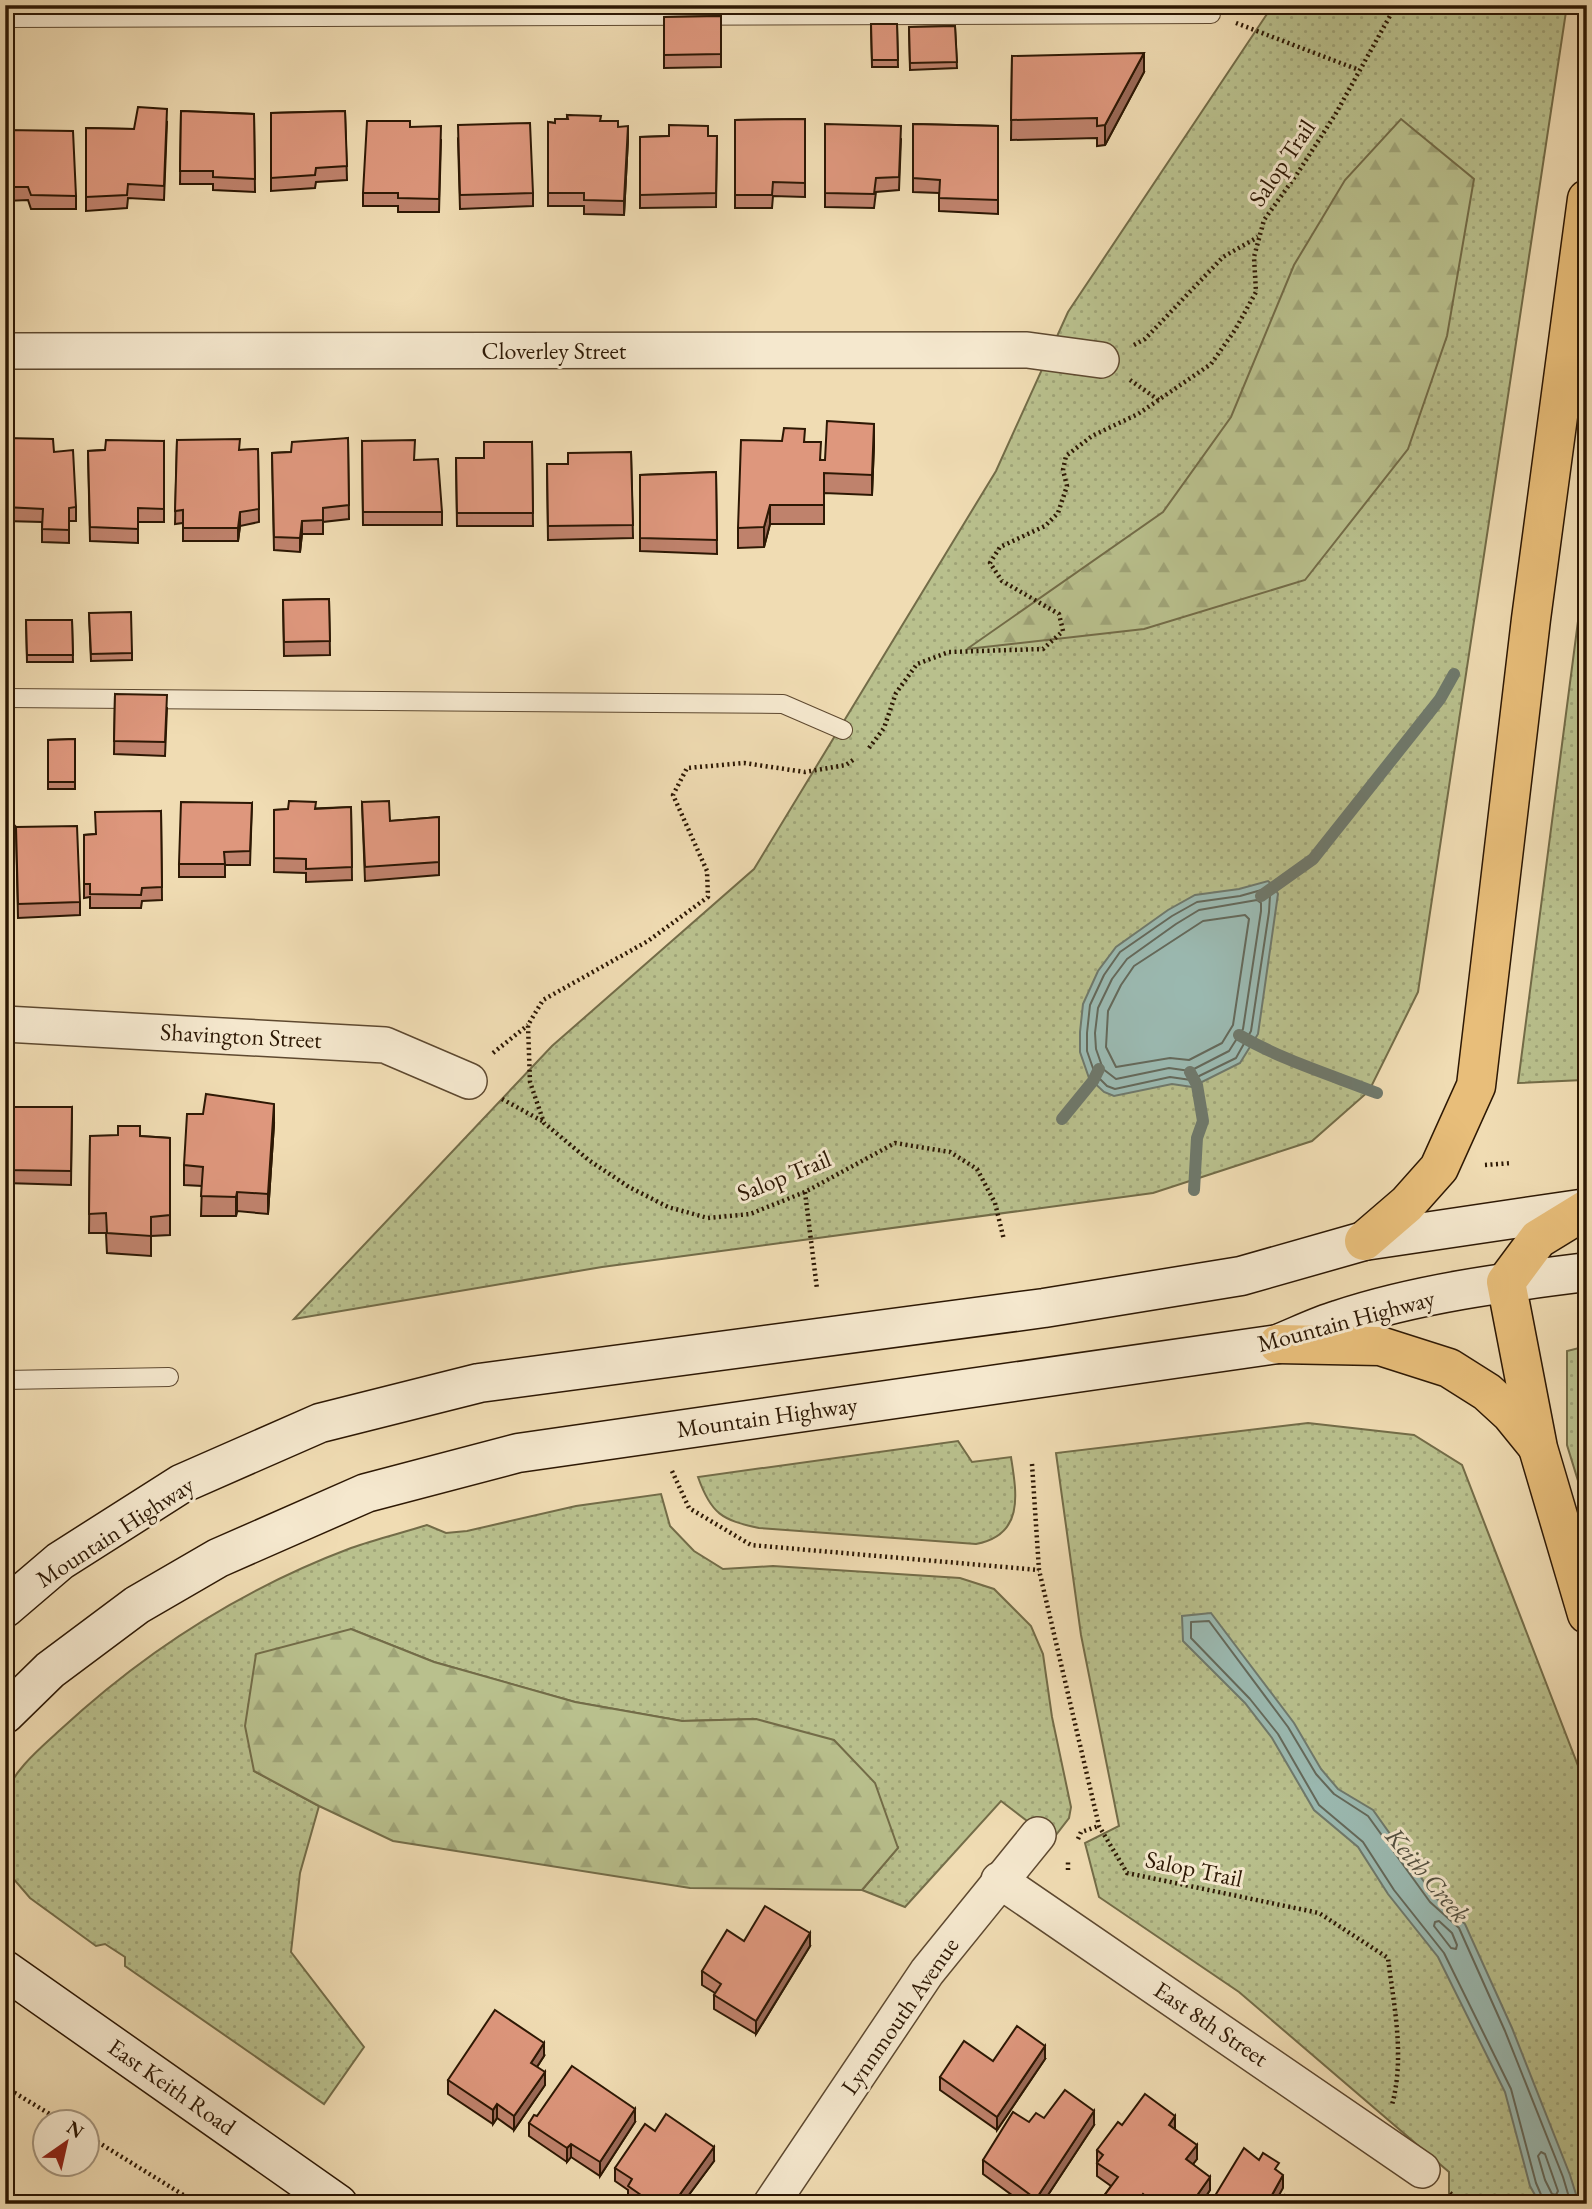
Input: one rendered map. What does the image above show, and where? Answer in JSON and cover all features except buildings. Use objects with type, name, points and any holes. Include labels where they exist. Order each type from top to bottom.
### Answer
[{"type":"highway","points":[[1364,1241],[1407,1204],[1439,1168],[1476,1086],[1531,619],[1587,199]]},
{"type":"highway","points":[[1587,1209],[1538,1239],[1506,1282],[1538,1448],[1587,1615]]},
{"type":"highway","points":[[1278,1344],[1380,1346],[1449,1368],[1487,1392],[1511,1414],[1538,1448]]},
{"type":"main road","name":"Mountain Highway","points":[[5,1608],[60,1561],[181,1484],[320,1423],[479,1383],[1044,1308],[1241,1276],[1364,1241],[1587,1209]]},
{"type":"main road","name":"Mountain Highway","points":[[5,1714],[50,1670],[137,1605],[218,1558],[366,1493],[518,1453],[1278,1344],[1337,1320],[1384,1307],[1506,1282],[1587,1272]]},
{"type":"main road","name":"East Keith Road","points":[[5,1970],[338,2204]]},
{"type":"street","name":"Cloverley Street","points":[[5,351],[1027,350],[1101,360]]},
{"type":"street","name":"Shavington Street","points":[[5,1024],[385,1045],[469,1081]]},
{"type":"street","name":"Lynnmouth Avenue","points":[[771,2204],[927,1972],[1038,1835]]},
{"type":"street","name":"East 8th Street","points":[[999,1880],[1422,2170]]},
{"type":"lane","points":[[5,18],[1211,14]]},
{"type":"lane","points":[[5,698],[783,704],[843,730]]},
{"type":"lane","points":[[5,1380],[170,1377]]},
{"type":"path","name":"Salop Trail","points":[[1160,401],[1211,364],[1235,330],[1256,292],[1254,257],[1264,220],[1310,154],[1396,5]]},
{"type":"path","points":[[1211,14],[1359,70]]},
{"type":"path","points":[[1101,360],[1145,340],[1223,257],[1259,237]]},
{"type":"path","name":"Salop Trail","points":[[469,1081],[544,1123],[590,1161],[668,1208],[709,1218],[750,1214],[805,1192],[895,1143],[950,1152],[977,1169],[995,1203],[1004,1240]]},
{"type":"path","points":[[1580,1158],[1587,1157]]},
{"type":"path","points":[[805,1192],[817,1289]]},
{"type":"path","name":"Salop Trail","points":[[1032,1464],[1039,1570],[1100,1826],[1127,1873],[1320,1913],[1388,1958],[1399,2050],[1392,2105],[1392,2148]]},
{"type":"path","points":[[672,1471],[689,1508],[751,1545],[1039,1570]]},
{"type":"path","points":[[1075,1844],[1081,1832],[1100,1826]]},
{"type":"path","points":[[1068,1870],[1069,1857]]},
{"type":"path","points":[[5,2087],[40,2108]]},
{"type":"path","points":[[102,2145],[198,2204]]},
{"type":"green space","points":[[1273,5],[1567,5],[1418,992],[1369,1091],[1312,1141],[1153,1193],[602,1267],[294,1319],[552,1046],[754,869],[996,471],[1068,312]]},
{"type":"green space","points":[[1401,119],[1474,179],[1447,336],[1408,449],[1305,580],[1144,629],[967,649],[1163,512],[1231,417],[1294,265],[1345,180]]},
{"type":"green space","points":[[1587,552],[1587,1022],[1583,1080],[1518,1083]]},
{"type":"green space","points":[[1587,1346],[1587,1510],[1567,1445],[1567,1351]]},
{"type":"green space","points":[[1308,1423],[1414,1435],[1462,1465],[1587,1789],[1587,2204],[1449,2204],[1449,2172],[1239,1992],[1099,1897],[1085,1843],[1119,1826],[1081,1635],[1056,1453]]},
{"type":"green space","points":[[958,1441],[972,1462],[1011,1457],[1015,1499],[1010,1523],[992,1539],[976,1544],[746,1525],[727,1518],[713,1507],[698,1477]]},
{"type":"green space","points":[[661,1494],[670,1526],[694,1551],[723,1569],[773,1566],[960,1578],[994,1589],[1031,1626],[1043,1654],[1052,1717],[1071,1807],[1069,1818],[1052,1840],[1001,1801],[905,1907],[862,1890],[898,1847],[756,1719],[682,1721],[575,1702],[434,1662],[351,1629],[254,1771],[319,1806],[300,1873],[291,1952],[364,2047],[324,2104],[125,1966],[125,1957],[105,1944],[96,1946],[30,1898],[5,1869],[5,1801],[9,1786],[21,1768],[92,1701],[126,1674],[196,1625],[233,1603],[311,1564],[351,1548],[427,1525],[446,1533],[467,1531],[576,1506]]},
{"type":"green space","points":[[351,1629],[434,1662],[575,1702],[682,1721],[756,1719],[834,1740],[875,1783],[898,1848],[862,1890],[690,1888],[393,1841],[254,1771],[245,1726],[256,1654]]},
{"type":"water","points":[[1268,881],[1278,894],[1258,1034],[1240,1063],[1192,1087],[1172,1084],[1114,1096],[1104,1092],[1089,1078],[1080,1052],[1080,1032],[1083,1004],[1098,971],[1116,947],[1168,910],[1195,895],[1239,889]]},
{"type":"water","points":[[1211,1613],[1294,1723],[1321,1769],[1338,1789],[1373,1810],[1435,1897],[1465,1924],[1512,2028],[1579,2204],[1540,2204],[1530,2186],[1505,2092],[1438,1957],[1388,1894],[1358,1847],[1314,1810],[1272,1738],[1245,1703],[1183,1641],[1182,1616]]},
{"type":"waterway","points":[[1261,896],[1313,859],[1440,699],[1454,674]]},
{"type":"waterway","points":[[1239,1035],[1289,1060],[1377,1093]]},
{"type":"waterway","points":[[1062,1119],[1093,1081],[1099,1069]]},
{"type":"waterway","points":[[1190,1072],[1197,1085],[1203,1121],[1197,1138],[1194,1190]]},
{"type":"water label","name":"Keith Creek","points":[[1428,1875]]}]
